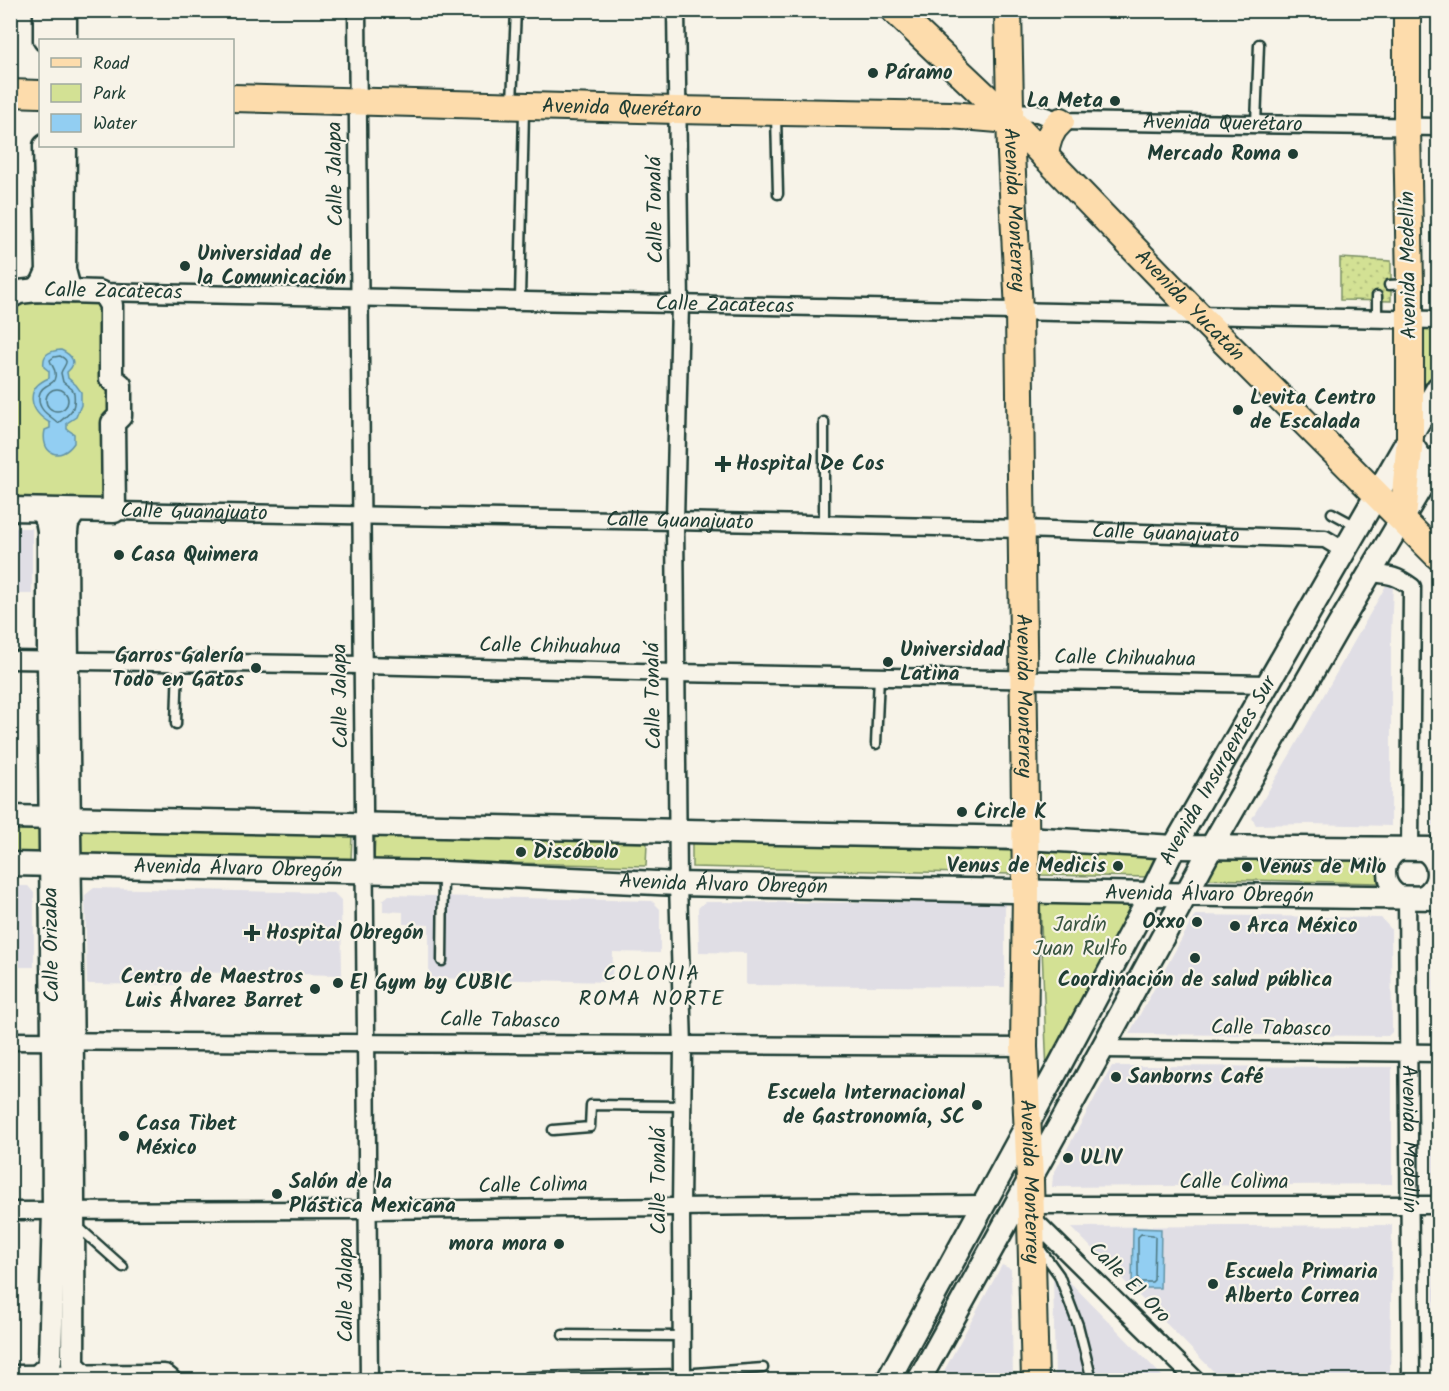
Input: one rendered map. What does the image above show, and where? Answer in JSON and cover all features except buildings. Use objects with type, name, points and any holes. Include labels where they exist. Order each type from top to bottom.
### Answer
[{"type":"main road","points":[[45,10],[45,39]]},
{"type":"main road","points":[[65,10],[65,39]]},
{"type":"main road","points":[[894,10],[971,84],[1010,116]]},
{"type":"main road","name":"Avenida Monterrey","points":[[1008,10],[1018,311],[1022,529],[1026,838],[1024,1047],[1035,1380]]},
{"type":"main road","name":"Avenida Medellín","points":[[1403,519],[1410,437],[1409,319],[1400,284],[1407,126],[1407,10]]},
{"type":"main road","points":[[971,84],[990,80],[1009,62]]},
{"type":"main road","points":[[10,93],[39,94]]},
{"type":"main road","name":"Avenida Querétaro","points":[[234,98],[1010,116]]},
{"type":"main road","name":"Avenida Yucatán","points":[[1010,116],[1045,157],[1198,315],[1438,556]]},
{"type":"main road","points":[[1045,157],[1046,143],[1056,125],[1061,121]]},
{"type":"main road","points":[[19,293],[44,282],[48,271],[45,147]]},
{"type":"main road","points":[[65,147],[64,270],[68,285],[73,291]]},
{"type":"main road","points":[[99,292],[105,295],[111,305],[111,378],[120,385],[120,416],[113,423],[114,511]]},
{"type":"main road","name":"Calle Zacatecas","points":[[19,293],[99,292]]},
{"type":"main road","name":"Avenida Insurgentes Sur","points":[[888,1380],[1027,1126],[1174,847],[1438,388]]},
{"type":"main road","name":"Avenida Insurgentes Sur","points":[[919,1380],[1030,1210],[1102,1049],[1211,848],[1370,573],[1436,469]]},
{"type":"main road","name":"Calle Guanajuato","points":[[10,509],[114,511]]},
{"type":"main road","name":"Calle Orizaba","points":[[40,510],[47,520],[49,531],[57,661],[63,1042],[73,1363],[85,1377]]},
{"type":"main road","name":"Calle Orizaba","points":[[57,661],[67,523],[75,511]]},
{"type":"main road","points":[[10,817],[1026,838],[1211,848],[1438,849]]},
{"type":"main road","name":"Avenida Álvaro Obregón","points":[[10,864],[443,873],[678,884],[1438,898]]},
{"type":"main road","name":"Calle Orizaba","points":[[38,1377],[48,1367],[50,1361],[67,1215]]},
{"type":"main road","points":[[10,1377],[164,1376],[169,1380]]},
{"type":"street","name":"Calle Jalapa","points":[[357,10],[369,1380]]},
{"type":"street","name":"Calle Tonalá","points":[[675,10],[680,304],[675,521],[678,884],[683,1046],[682,1377]]},
{"type":"street","name":"Avenida Querétaro","points":[[1010,116],[1037,113],[1061,121],[1438,127]]},
{"type":"street","name":"Calle Zacatecas","points":[[99,292],[1438,320]]},
{"type":"street","points":[[1410,437],[1436,469]]},
{"type":"street","name":"Calle Guanajuato","points":[[114,511],[1022,529],[1325,539],[1345,551]]},
{"type":"street","points":[[1370,573],[1394,576],[1412,587],[1410,849]]},
{"type":"street","name":"Calle Chihuahua","points":[[10,660],[1268,684]]},
{"type":"street","points":[[1418,850],[1430,858],[1434,864],[1435,878],[1428,891],[1422,895],[1407,897],[1395,892],[1388,881],[1386,875],[1389,862],[1398,852],[1418,850]]},
{"type":"street","name":"Avenida Medellín","points":[[1407,897],[1411,1380]]},
{"type":"street","name":"Calle Tabasco","points":[[10,1041],[1024,1047]]},
{"type":"street","name":"Calle Tabasco","points":[[1102,1049],[1438,1053]]},
{"type":"street","name":"Calle Colima","points":[[10,1211],[67,1215],[985,1204]]},
{"type":"street","name":"Calle Colima","points":[[1030,1210],[1438,1205]]},
{"type":"street","name":"Calle El Oro","points":[[1030,1210],[1196,1380]]},
{"type":"lane","points":[[516,10],[520,300]]},
{"type":"lane","points":[[1256,124],[1259,44]]},
{"type":"lane","points":[[776,112],[778,194]]},
{"type":"lane","points":[[1377,296],[1377,318]]},
{"type":"lane","points":[[824,422],[824,525]]},
{"type":"lane","points":[[1332,513],[1358,528]]},
{"type":"lane","points":[[176,724],[178,662]]},
{"type":"lane","points":[[876,744],[879,676]]},
{"type":"lane","points":[[442,961],[443,873]]},
{"type":"lane","points":[[553,1130],[590,1128],[591,1105],[682,1106]]},
{"type":"lane","points":[[1030,1210],[1078,1325],[1092,1380]]},
{"type":"lane","points":[[67,1215],[123,1267]]},
{"type":"lane","points":[[563,1335],[682,1336]]},
{"type":"lane","points":[[528,1377],[682,1377],[763,1368]]},
{"type":"shaded area","points":[[11,528],[32,528],[32,594],[11,594]]},
{"type":"shaded area","points":[[1388,582],[1393,584],[1391,826],[1256,825],[1252,818]]},
{"type":"shaded area","points":[[1437,599],[1438,826],[1433,826],[1434,600]]},
{"type":"shaded area","points":[[11,886],[28,886],[34,893],[34,967],[11,967]]},
{"type":"shaded area","points":[[94,888],[334,893],[341,900],[342,975],[177,972],[177,985],[87,984],[85,895]]},
{"type":"shaded area","points":[[389,895],[652,901],[660,909],[660,953],[613,952],[612,982],[429,978],[429,925],[403,924],[403,912],[383,911],[383,900]]},
{"type":"shaded area","points":[[705,902],[1005,903],[1005,987],[746,985],[746,953],[699,952],[698,908]]},
{"type":"shaded area","points":[[1195,915],[1381,918],[1391,929],[1392,1032],[1388,1036],[1129,1034]]},
{"type":"shaded area","points":[[1434,919],[1438,919],[1438,1035],[1433,1035]]},
{"type":"shaded area","points":[[1112,1066],[1392,1067],[1392,1184],[1052,1187],[1053,1175]]},
{"type":"shaded area","points":[[1432,1067],[1438,1067],[1438,1184],[1433,1184]]},
{"type":"shaded area","points":[[1392,1225],[1390,1380],[1222,1380],[1071,1227]]},
{"type":"shaded area","points":[[1433,1225],[1438,1225],[1438,1380],[1434,1380]]},
{"type":"shaded area","points":[[1002,1265],[1011,1269],[1013,1380],[939,1380]]},
{"type":"shaded area","points":[[1063,1275],[1166,1380],[1055,1380],[1053,1276]]},
{"type":"green space","points":[[1340,258],[1391,261],[1391,301],[1340,300]]},
{"type":"green space","points":[[105,295],[114,511],[11,509],[10,297]]},
{"type":"green space","points":[[1422,326],[1438,326],[1438,368],[1422,399]]},
{"type":"green space","points":[[11,828],[44,828],[44,853],[11,852]]},
{"type":"green space","points":[[80,829],[352,835],[351,859],[79,853]]},
{"type":"green space","points":[[375,836],[647,843],[646,866],[374,860]]},
{"type":"green space","points":[[692,843],[1012,851],[1012,874],[692,867]]},
{"type":"green space","points":[[1041,852],[1160,855],[1150,877],[1041,875]]},
{"type":"green space","points":[[1216,856],[1380,860],[1377,870],[1378,883],[1205,879]]},
{"type":"green space","name":"Jardín Juan Rulfo","points":[[1040,897],[1131,902],[1136,906],[1047,1074]]},
{"type":"water","points":[[61,350],[68,354],[73,362],[67,372],[68,378],[81,392],[81,405],[76,417],[67,423],[67,429],[74,434],[74,443],[63,453],[57,454],[48,450],[45,445],[45,430],[50,428],[50,423],[37,412],[32,400],[36,388],[49,378],[49,371],[44,367],[45,356],[50,352]]},
{"type":"water","points":[[1133,1228],[1161,1229],[1160,1288],[1132,1288]]},
{"type":"place","name":"Páramo","points":[[873,73]]},
{"type":"place","name":"La Meta","points":[[1115,101]]},
{"type":"place","name":"Mercado Roma","points":[[1293,154]]},
{"type":"place","name":"Universidad de la Comunicación","points":[[185,266]]},
{"type":"place","name":"Levita Centro de Escalada","points":[[1238,410]]},
{"type":"place","name":"Hospital De Cos","points":[[723,464]]},
{"type":"place","name":"Casa Quimera","points":[[119,555]]},
{"type":"place","name":"Universidad Latina","points":[[888,662]]},
{"type":"place","name":"Garros Galería Todo en Gatos","points":[[256,668]]},
{"type":"place","name":"Circle K","points":[[962,812]]},
{"type":"place","name":"Discóbolo","points":[[521,852]]},
{"type":"place","name":"Venus de Medicis","points":[[1118,866]]},
{"type":"place","name":"Venus de Milo","points":[[1247,867]]},
{"type":"place","name":"Oxxo","points":[[1197,922]]},
{"type":"place","name":"Arca México","points":[[1235,926]]},
{"type":"place","name":"Hospital Obregón","points":[[252,933]]},
{"type":"place","name":"Coordinación de salud pública","points":[[1195,958]]},
{"type":"place","name":"El Gym by CUBIC","points":[[338,983]]},
{"type":"place","name":"Centro de Maestros Luis Álvarez Barret","points":[[315,989]]},
{"type":"place","name":"Sanborns Café","points":[[1116,1077]]},
{"type":"place","name":"Escuela Internacional de Gastronomía, SC","points":[[977,1105]]},
{"type":"place","name":"Casa Tibet México","points":[[124,1136]]},
{"type":"place","name":"ULIV","points":[[1068,1158]]},
{"type":"place","name":"Salón de la Plástica Mexicana","points":[[277,1194]]},
{"type":"place","name":"mora mora","points":[[559,1244]]},
{"type":"place","name":"Escuela Primaria Alberto Correa","points":[[1213,1284]]},
{"type":"district","name":"COLONIA ROMA NORTE","points":[[652,986]]}]
